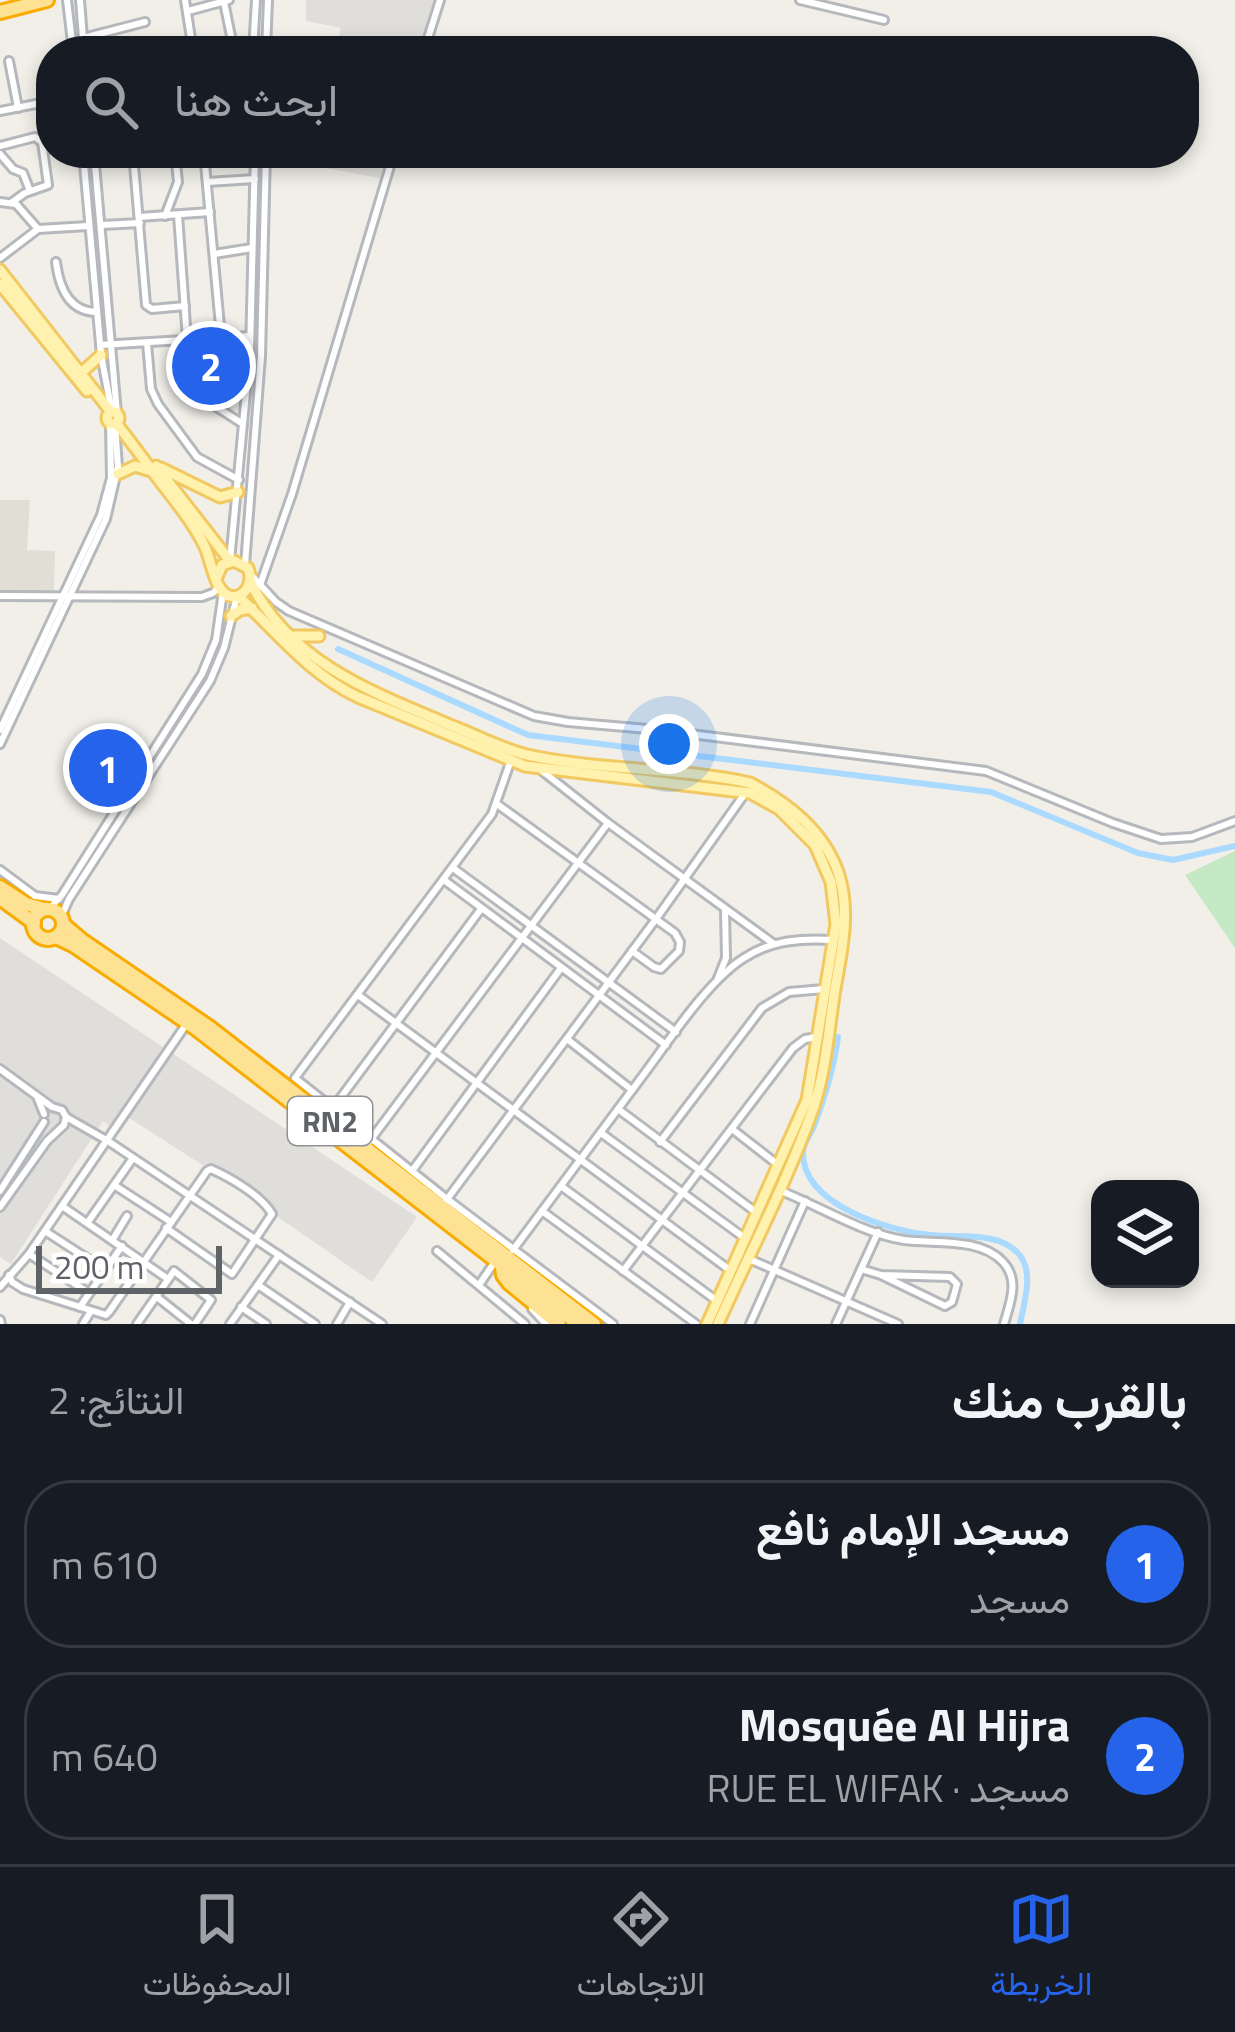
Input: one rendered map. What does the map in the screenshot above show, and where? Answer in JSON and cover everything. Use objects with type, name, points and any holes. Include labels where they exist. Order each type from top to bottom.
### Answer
[{"type":"highway","points":[[0,12],[46,0]]},
{"type":"highway","name":"RN2","points":[[0,887],[55,916],[187,1023],[593,1324]]},
{"type":"highway","name":"RN2","points":[[0,898],[34,923],[41,936],[55,916]]},
{"type":"highway","points":[[34,923],[36,916],[55,916]]},
{"type":"highway","name":"RN2","points":[[55,916],[82,941],[208,1027],[445,1203],[578,1324]]},
{"type":"highway","points":[[505,1258],[503,1276],[559,1324]]},
{"type":"main road","points":[[0,270],[113,418]]},
{"type":"main road","points":[[0,284],[230,561],[252,577],[264,605],[318,673],[348,692],[539,768],[748,788]]},
{"type":"main road","points":[[80,373],[100,350]]},
{"type":"main road","points":[[118,474],[135,466],[154,469],[220,497],[238,486]]},
{"type":"main road","points":[[154,469],[205,546],[219,585],[299,650]]},
{"type":"main road","points":[[219,585],[222,566],[230,561]]},
{"type":"main road","points":[[237,596],[247,591],[252,577]]},
{"type":"main road","points":[[231,616],[252,608]]},
{"type":"main road","points":[[290,635],[323,632]]},
{"type":"main road","points":[[512,756],[748,788],[804,831],[815,845],[832,890],[839,940],[815,1102],[718,1324]]},
{"type":"main road","points":[[707,1324],[807,1100],[822,1039],[824,989],[839,940]]},
{"type":"street","points":[[0,12],[5,0]]},
{"type":"street","points":[[67,0],[71,36]]},
{"type":"street","points":[[80,0],[83,36]]},
{"type":"street","points":[[185,0],[191,36]]},
{"type":"street","points":[[255,36],[256,0]]},
{"type":"street","points":[[267,36],[268,0]]},
{"type":"street","points":[[429,36],[440,0]]},
{"type":"street","points":[[800,0],[884,20]]},
{"type":"street","points":[[188,11],[226,1],[232,36]]},
{"type":"street","points":[[91,36],[146,22]]},
{"type":"street","points":[[9,61],[18,108]]},
{"type":"street","points":[[0,112],[36,104]]},
{"type":"street","points":[[30,191],[23,173],[13,169],[0,150],[36,137]]},
{"type":"street","points":[[11,203],[45,188],[49,183],[46,168]]},
{"type":"street","points":[[0,730],[106,519],[118,474],[100,350],[84,168]]},
{"type":"street","points":[[0,743],[66,598],[111,478],[112,345],[95,168]]},
{"type":"street","points":[[134,168],[147,307],[184,307]]},
{"type":"street","points":[[165,216],[178,182],[177,168]]},
{"type":"street","points":[[206,168],[221,337]]},
{"type":"street","points":[[230,561],[250,336],[255,168]]},
{"type":"street","points":[[252,577],[266,168]]},
{"type":"street","points":[[252,577],[292,494],[390,168]]},
{"type":"street","points":[[207,182],[255,179]]},
{"type":"street","points":[[0,202],[18,206],[38,229]]},
{"type":"street","points":[[0,258],[38,229],[210,212]]},
{"type":"street","points":[[178,215],[188,372],[195,388],[243,424]]},
{"type":"street","points":[[214,254],[252,248]]},
{"type":"street","points":[[56,262],[64,292],[80,309],[97,312]]},
{"type":"street","points":[[100,350],[112,345],[250,336]]},
{"type":"street","points":[[147,343],[155,401],[197,457],[238,486]]},
{"type":"street","points":[[252,577],[323,632],[380,648],[513,708],[551,719],[986,771],[1113,824],[1161,838],[1192,837],[1235,821]]},
{"type":"street","points":[[0,596],[202,597],[210,596],[219,585]]},
{"type":"street","points":[[55,916],[202,674],[216,640],[219,585]]},
{"type":"street","points":[[55,916],[204,692],[220,659],[237,596]]},
{"type":"street","points":[[299,650],[323,632]]},
{"type":"street","points":[[512,756],[497,804],[296,1078],[445,1203],[748,788]]},
{"type":"street","points":[[539,768],[774,944]]},
{"type":"street","points":[[497,804],[679,938],[679,951],[662,969],[632,951]]},
{"type":"street","points":[[368,1143],[608,823]]},
{"type":"street","points":[[453,868],[676,1032]]},
{"type":"street","points":[[0,870],[55,916]]},
{"type":"street","points":[[444,880],[666,1045]]},
{"type":"street","points":[[332,1109],[481,909]]},
{"type":"street","points":[[717,981],[726,958],[725,910]]},
{"type":"street","points":[[479,1285],[542,1211],[717,981],[742,958],[774,944],[839,940]]},
{"type":"street","points":[[412,1171],[561,968]]},
{"type":"street","points":[[660,1142],[761,1008],[789,992],[824,989]]},
{"type":"street","points":[[358,995],[731,1271]]},
{"type":"street","points":[[0,1287],[29,1254],[187,1023]]},
{"type":"street","points":[[567,1039],[632,1090]]},
{"type":"street","points":[[623,1270],[793,1048],[805,1039],[822,1039]]},
{"type":"street","points":[[0,1070],[382,1324]]},
{"type":"street","points":[[37,1096],[49,1128],[83,1128]]},
{"type":"street","points":[[0,1191],[52,1107]]},
{"type":"street","points":[[618,1109],[758,1213]]},
{"type":"street","points":[[0,1207],[66,1117]]},
{"type":"street","points":[[732,1130],[779,1165]]},
{"type":"street","points":[[601,1133],[746,1239]]},
{"type":"street","points":[[88,1222],[133,1158]]},
{"type":"street","points":[[9,1275],[22,1289],[108,1314],[169,1225],[207,1171],[222,1174],[272,1214],[232,1274],[169,1225],[114,1185]]},
{"type":"street","points":[[561,1186],[717,1301]]},
{"type":"street","points":[[778,1190],[903,1240],[978,1247],[994,1254],[1008,1268],[1013,1286],[1004,1324]]},
{"type":"street","points":[[750,1324],[806,1201]]},
{"type":"street","points":[[62,1206],[168,1279]]},
{"type":"street","points":[[542,1211],[696,1324]]},
{"type":"street","points":[[112,1240],[128,1216]]},
{"type":"street","points":[[45,1231],[105,1270]]},
{"type":"street","points":[[836,1324],[878,1232]]},
{"type":"street","points":[[79,1308],[122,1246]]},
{"type":"street","points":[[437,1251],[525,1324]]},
{"type":"street","points":[[29,1254],[89,1293]]},
{"type":"street","points":[[230,1324],[279,1255]]},
{"type":"street","points":[[505,1258],[614,1324]]},
{"type":"street","points":[[747,1258],[898,1324]]},
{"type":"street","points":[[861,1269],[945,1306],[952,1302],[957,1285],[950,1277],[881,1275]]},
{"type":"street","points":[[138,1323],[175,1271],[212,1300],[193,1324],[157,1297]]},
{"type":"street","points":[[257,1285],[315,1324]]},
{"type":"street","points":[[514,1288],[546,1324]]},
{"type":"street","points":[[337,1324],[350,1302]]},
{"type":"street","points":[[241,1307],[266,1324]]},
{"type":"street","points":[[83,1324],[91,1311]]},
{"type":"shaded area","points":[[306,0],[438,0],[426,36],[339,36],[341,28],[306,21]]},
{"type":"shaded area","points":[[326,168],[383,168],[380,178]]},
{"type":"shaded area","points":[[0,500],[30,500],[27,550],[55,551],[54,595],[0,594]]},
{"type":"shaded area","points":[[0,938],[417,1217],[372,1282],[126,1116],[114,1130],[103,1121],[11,1264],[0,1257]]},
{"type":"green space","points":[[1235,851],[1235,948],[1185,875]]},
{"type":"waterway","points":[[338,649],[528,735],[991,792],[1138,853],[1173,860],[1235,846]]},
{"type":"waterway","points":[[838,1037],[825,1093],[803,1151],[806,1170],[816,1186],[850,1212],[893,1228],[989,1238],[1009,1246],[1026,1269],[1020,1324]]},
{"type":"place","name":"Mosquée Al Hijra","points":[[211,366]]},
{"type":"place","name":"مسجد الإمام نافع","points":[[108,768]]}]
